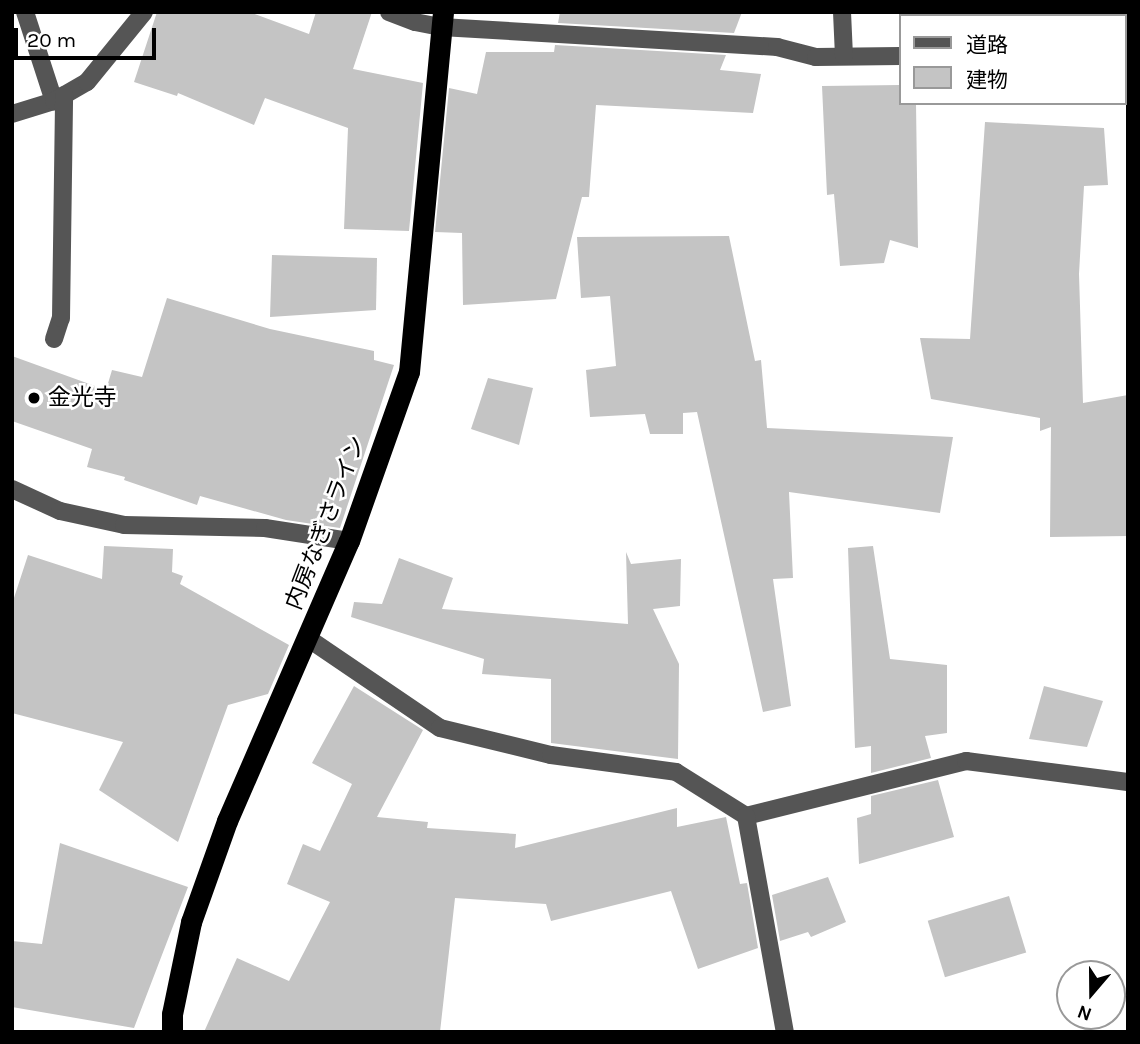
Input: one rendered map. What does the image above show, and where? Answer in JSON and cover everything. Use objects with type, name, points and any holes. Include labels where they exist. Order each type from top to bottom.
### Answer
[{"type":"highway","name":"内房なぎさライン","points":[[172,1032],[172,1014],[191,922],[227,821],[309,639],[349,541],[408,372],[442,20]]},
{"type":"street","points":[[25,12],[59,98],[61,318],[54,339]]},
{"type":"street","points":[[12,114],[59,98],[87,82],[144,12]]},
{"type":"street","points":[[389,12],[415,22],[442,20],[777,47],[816,57],[898,55]]},
{"type":"street","points":[[842,12],[844,56]]},
{"type":"street","points":[[12,489],[60,511],[124,525],[265,528],[349,541]]},
{"type":"street","points":[[309,639],[440,727],[551,755],[676,772],[746,816],[965,761],[1128,782]]},
{"type":"street","points":[[746,816],[785,1032]]},
{"type":"building","points":[[157,12],[249,12],[309,34],[316,12],[372,12],[353,69],[423,83],[409,231],[344,229],[348,128],[265,98],[254,125],[178,93],[177,96],[134,82]]},
{"type":"building","points":[[560,12],[742,12],[734,33],[558,23]]},
{"type":"building","points":[[555,45],[726,55],[720,70],[761,74],[753,113],[596,105],[589,197],[582,197],[556,299],[463,305],[462,233],[435,232],[449,88],[477,94],[486,52],[554,52]]},
{"type":"building","points":[[898,85],[898,105],[916,105],[918,248],[890,240],[884,263],[840,266],[834,194],[827,195],[822,86]]},
{"type":"building","points":[[985,122],[1104,128],[1108,185],[1084,186],[1079,274],[1083,403],[1128,395],[1128,536],[1050,537],[1051,427],[1040,431],[1040,418],[931,399],[920,338],[970,339]]},
{"type":"building","points":[[729,236],[755,361],[761,360],[767,428],[953,437],[940,513],[789,492],[793,578],[773,579],[791,706],[763,712],[697,412],[683,413],[683,434],[650,434],[645,414],[590,417],[586,370],[616,366],[610,296],[581,298],[577,237]]},
{"type":"building","points":[[272,255],[377,258],[376,310],[270,317]]},
{"type":"building","points":[[167,298],[270,329],[374,351],[374,360],[394,365],[340,528],[286,520],[200,496],[197,505],[124,480],[125,477],[87,467],[92,449],[12,421],[12,356],[106,390],[112,370],[142,377]]},
{"type":"building","points":[[488,378],[533,388],[519,445],[471,429]]},
{"type":"building","points":[[104,546],[173,549],[172,572],[183,576],[180,584],[289,645],[268,694],[228,705],[178,842],[99,790],[123,742],[12,713],[12,604],[28,555],[102,579]]},
{"type":"building","points":[[873,546],[890,659],[947,665],[947,733],[925,736],[931,758],[871,773],[871,746],[855,748],[848,548]]},
{"type":"building","points":[[626,552],[631,564],[681,559],[680,606],[653,609],[679,664],[678,759],[551,743],[551,679],[482,674],[484,659],[351,617],[354,602],[382,604],[399,558],[453,578],[442,609],[628,624]]},
{"type":"building","points":[[354,686],[423,730],[377,817],[428,822],[427,828],[516,834],[515,848],[677,808],[677,827],[726,817],[740,884],[747,883],[758,948],[698,969],[671,891],[551,921],[546,904],[455,898],[440,1032],[204,1032],[237,958],[289,981],[330,902],[287,884],[303,844],[320,851],[352,784],[312,763]]},
{"type":"building","points":[[1044,686],[1103,701],[1087,747],[1029,739]]},
{"type":"building","points":[[938,780],[954,837],[859,864],[857,818],[871,814],[871,796]]},
{"type":"building","points":[[60,843],[188,887],[134,1028],[12,1007],[12,941],[42,944]]},
{"type":"building","points":[[828,877],[846,922],[811,937],[808,932],[780,941],[772,895]]},
{"type":"building","points":[[1009,896],[1026,952],[945,977],[928,921]]},
{"type":"place","name":"金光寺","points":[[34,398]]}]
